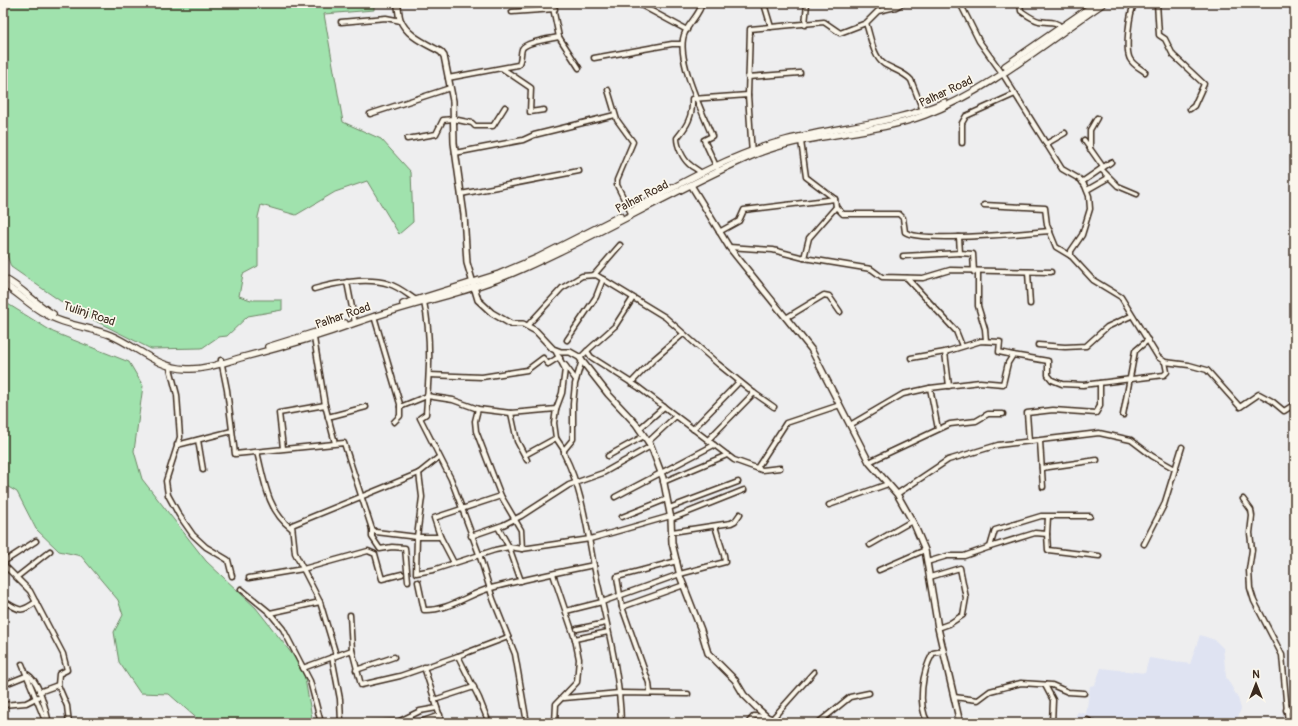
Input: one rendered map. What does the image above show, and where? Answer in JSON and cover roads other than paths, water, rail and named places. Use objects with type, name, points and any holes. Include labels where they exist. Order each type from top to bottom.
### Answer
[{"type":"main road","name":"Palhar Road","points":[[1001,72],[1042,39],[1096,3]]},
{"type":"main road","name":"Palhar Road","points":[[752,153],[800,141],[895,124],[924,112],[973,88],[1001,72],[1104,3]]},
{"type":"main road","name":"Palhar Road","points":[[631,212],[702,174],[786,140],[879,123],[924,112]]},
{"type":"main road","name":"Palhar Road","points":[[221,362],[424,302],[473,285],[537,258],[631,212],[691,185],[717,169]]},
{"type":"main road","name":"Tulinj Road","points":[[3,278],[22,290],[45,309],[57,315],[110,331],[150,356],[170,366]]},
{"type":"main road","name":"Tulinj Road","points":[[3,284],[44,314],[113,336],[154,361],[170,366]]},
{"type":"main road","name":"Palhar Road","points":[[170,366],[189,370],[314,338],[416,300],[473,285]]},
{"type":"street","points":[[397,3],[401,21],[414,37],[441,52],[444,56],[450,88],[455,153],[461,194],[467,263],[478,300],[492,313],[511,324],[523,324],[536,331],[555,350],[565,369],[565,378],[556,409],[554,423],[556,438],[564,450],[564,454],[576,481],[590,539],[619,693],[621,723]]},
{"type":"street","points":[[552,3],[555,9],[559,37],[579,68]]},
{"type":"street","points":[[637,3],[687,30]]},
{"type":"street","points":[[702,3],[697,16],[687,30],[682,44],[682,57],[712,136],[704,140],[717,169]]},
{"type":"street","points":[[762,3],[765,7],[771,27]]},
{"type":"street","points":[[805,24],[807,3]]},
{"type":"street","points":[[752,153],[748,95],[750,29],[826,22],[838,33],[866,23],[878,11],[896,7],[903,3]]},
{"type":"street","points":[[960,3],[979,41],[1001,72],[1062,169],[1082,182],[1087,190],[1090,209],[1082,236],[1072,251],[1071,256]]},
{"type":"street","points":[[1020,3],[1021,11],[1027,16],[1040,21],[1056,22],[1062,27]]},
{"type":"street","points":[[1135,3],[1130,14],[1128,51],[1130,60],[1145,72]]},
{"type":"street","points":[[1157,3],[1159,35],[1165,38],[1174,55],[1204,84],[1194,106],[1190,109]]},
{"type":"street","points":[[512,12],[555,9]]},
{"type":"street","points":[[340,22],[386,18],[401,21]]},
{"type":"street","points":[[866,23],[878,58],[883,64],[907,76],[911,80],[924,112]]},
{"type":"street","points":[[448,78],[518,65],[521,61],[522,48],[527,44],[559,37]]},
{"type":"street","points":[[594,58],[672,44],[682,44]]},
{"type":"street","points":[[503,69],[531,88],[530,112],[544,110]]},
{"type":"street","points":[[748,77],[800,74]]},
{"type":"street","points":[[370,114],[450,88]]},
{"type":"street","points":[[608,90],[615,115],[623,130],[633,142],[617,180],[617,185],[631,212]]},
{"type":"street","points":[[962,142],[962,123],[966,116],[1015,94]]},
{"type":"street","points":[[702,174],[699,170],[689,165],[677,144],[677,138],[688,124],[693,107],[692,99],[697,97],[748,95]]},
{"type":"street","points":[[408,139],[436,134],[443,120],[453,119],[472,123],[474,126],[493,126],[505,107]]},
{"type":"street","points":[[455,153],[523,140],[534,135],[615,115]]},
{"type":"street","points":[[1090,149],[1090,130],[1097,118]]},
{"type":"street","points":[[1046,144],[1066,133]]},
{"type":"street","points":[[1084,140],[1108,178],[1118,186],[1137,194]]},
{"type":"street","points":[[800,141],[806,177],[835,199],[836,207],[843,214],[899,214],[904,218],[905,232],[909,235],[959,237],[1050,231]]},
{"type":"street","points":[[1082,182],[1111,162]]},
{"type":"street","points":[[461,194],[579,171]]},
{"type":"street","points":[[1087,190],[1108,178]]},
{"type":"street","points":[[691,185],[729,247],[811,349],[869,462],[897,494],[912,521],[925,550],[938,628],[960,723]]},
{"type":"street","points":[[719,232],[739,221],[744,210],[835,199]]},
{"type":"street","points":[[984,205],[1045,208],[1047,226],[1056,247],[1071,256],[1093,280],[1121,297],[1131,316],[1148,340],[1154,352],[1165,362],[1189,365],[1207,370],[1240,407],[1259,394],[1272,401],[1284,411],[1295,404]]},
{"type":"street","points":[[804,258],[809,238],[836,207]]},
{"type":"street","points":[[959,237],[960,253]]},
{"type":"street","points":[[594,275],[620,245]]},
{"type":"street","points":[[729,247],[773,250],[804,258],[871,269],[882,277],[923,278],[950,270],[976,272],[1051,272]]},
{"type":"street","points":[[903,256],[960,253],[973,254],[976,272],[978,306],[985,329],[986,341]]},
{"type":"street","points":[[1028,272],[1030,304]]},
{"type":"street","points":[[527,326],[562,288],[582,276],[594,275],[665,317],[739,382],[774,407]]},
{"type":"street","points":[[907,278],[956,331],[962,346]]},
{"type":"street","points":[[567,340],[596,297],[603,279]]},
{"type":"street","points":[[314,289],[347,282],[386,283],[395,286],[416,300]]},
{"type":"street","points":[[347,282],[354,322]]},
{"type":"street","points":[[786,318],[824,295],[829,296],[840,312]]},
{"type":"street","points":[[564,450],[573,439],[573,404],[576,380],[581,359],[587,351],[614,326],[633,298]]},
{"type":"street","points":[[424,302],[430,342],[429,375],[426,414],[420,418],[463,509],[489,588],[515,654],[527,723]]},
{"type":"street","points":[[374,316],[400,407],[400,416],[394,422]]},
{"type":"street","points":[[1038,345],[1064,348],[1086,346],[1106,327],[1131,316]]},
{"type":"street","points":[[631,383],[653,360],[684,334]]},
{"type":"street","points":[[314,338],[325,405],[335,443]]},
{"type":"street","points":[[1123,415],[1135,351],[1148,340]]},
{"type":"street","points":[[911,358],[945,352],[962,346],[986,341],[1000,342],[999,352],[1048,361],[1048,375],[1052,380],[1062,384],[1083,385],[1166,374],[1165,362]]},
{"type":"street","points":[[555,350],[570,352],[581,359],[649,444],[663,482],[671,518],[672,532],[680,574],[702,630],[708,653],[735,680],[744,695],[769,718]]},
{"type":"street","points":[[587,351],[591,357],[631,383],[734,460],[762,470],[780,468]]},
{"type":"street","points":[[945,352],[948,386]]},
{"type":"street","points":[[850,425],[903,394],[930,388],[980,382],[1003,384],[1008,363],[1013,355]]},
{"type":"street","points":[[429,375],[482,377],[527,370],[543,358],[548,364],[559,357]]},
{"type":"street","points":[[559,357],[576,380]]},
{"type":"street","points":[[221,362],[228,390],[235,454],[344,443],[372,529],[372,537],[380,549],[392,547],[405,548],[408,581]]},
{"type":"street","points":[[170,366],[177,395],[180,437],[166,481],[168,495],[179,515],[193,535],[206,547],[228,560],[232,576]]},
{"type":"street","points":[[693,429],[739,382]]},
{"type":"street","points":[[1029,441],[1027,413],[1053,410],[1096,413],[1100,406],[1100,382]]},
{"type":"street","points":[[930,388],[938,429]]},
{"type":"street","points":[[708,440],[754,393]]},
{"type":"street","points":[[400,407],[427,396],[453,400],[478,409],[511,413],[556,409]]},
{"type":"street","points":[[283,448],[279,414],[325,405]]},
{"type":"street","points":[[757,468],[786,422],[840,405]]},
{"type":"street","points":[[328,417],[366,407]]},
{"type":"street","points":[[639,430],[664,407]]},
{"type":"street","points":[[478,409],[475,421],[476,430],[501,496],[521,530],[522,549]]},
{"type":"street","points":[[511,413],[517,441],[527,460]]},
{"type":"street","points":[[869,462],[950,424],[976,421],[988,414],[1003,414]]},
{"type":"street","points":[[471,536],[498,527],[515,519],[576,481],[603,473],[649,444],[676,416]]},
{"type":"street","points":[[177,445],[232,431]]},
{"type":"street","points":[[897,494],[948,460],[998,445],[1099,433],[1131,440],[1152,456],[1175,469]]},
{"type":"street","points":[[608,456],[644,436]]},
{"type":"street","points":[[525,455],[556,438]]},
{"type":"street","points":[[198,440],[203,470]]},
{"type":"street","points":[[1040,441],[1043,487]]},
{"type":"street","points":[[615,497],[660,472],[714,445]]},
{"type":"street","points":[[1144,544],[1164,505],[1182,447]]},
{"type":"street","points":[[258,452],[272,505],[278,516],[291,528]]},
{"type":"street","points":[[663,482],[727,455]]},
{"type":"street","points":[[341,723],[340,700],[334,656],[320,602],[295,553],[291,528],[294,522],[419,473],[439,457]]},
{"type":"street","points":[[1042,468],[1097,460]]},
{"type":"street","points":[[419,473],[422,497],[417,537],[416,573],[433,570],[479,554],[509,547],[522,549],[590,539],[671,518],[744,490]]},
{"type":"street","points":[[669,508],[738,482]]},
{"type":"street","points":[[829,505],[888,484]]},
{"type":"street","points":[[454,563],[440,536],[434,518],[501,496]]},
{"type":"street","points":[[622,517],[667,499]]},
{"type":"street","points":[[1243,499],[1251,510],[1252,516],[1250,533],[1252,550],[1249,570],[1250,588],[1254,601],[1282,655],[1288,723]]},
{"type":"street","points":[[672,532],[715,526],[735,521],[740,514]]},
{"type":"street","points":[[990,547],[995,530],[1041,516],[1090,516]]},
{"type":"street","points":[[1048,517],[1048,550],[1099,556]]},
{"type":"street","points":[[870,545],[912,521]]},
{"type":"street","points":[[566,611],[602,602],[680,574],[726,561],[715,526]]},
{"type":"street","points":[[498,527],[509,547],[521,581]]},
{"type":"street","points":[[372,529],[376,532],[417,537],[432,538],[440,536]]},
{"type":"street","points":[[927,562],[946,556],[964,556],[1035,533],[1047,534]]},
{"type":"street","points":[[36,540],[5,561],[3,564],[30,591],[63,654],[67,670],[59,674],[58,685],[67,706],[69,723]]},
{"type":"street","points":[[879,570],[925,550]]},
{"type":"street","points":[[16,577],[50,551]]},
{"type":"street","points":[[249,578],[303,569],[368,551],[376,554],[382,579],[402,574]]},
{"type":"street","points":[[650,692],[649,682],[622,607],[617,577],[677,561]]},
{"type":"street","points":[[418,582],[424,610],[446,607],[489,588],[594,565]]},
{"type":"street","points":[[930,577],[960,568],[966,598],[963,615],[949,624],[938,628]]},
{"type":"street","points":[[553,574],[575,639],[578,659],[577,682],[564,698],[556,704],[555,723]]},
{"type":"street","points":[[622,607],[684,585]]},
{"type":"street","points":[[241,589],[270,613],[283,629],[310,681],[321,723]]},
{"type":"street","points":[[3,602],[4,601],[17,610],[22,610],[36,602]]},
{"type":"street","points":[[270,613],[320,602]]},
{"type":"street","points":[[350,615],[352,650],[356,670],[363,686],[457,656],[508,637]]},
{"type":"street","points":[[578,629],[606,623]]},
{"type":"street","points":[[575,639],[608,632]]},
{"type":"street","points":[[303,668],[352,650]]},
{"type":"street","points":[[928,723],[924,715],[924,682],[932,655],[936,652],[943,651]]},
{"type":"street","points":[[356,670],[394,656]]},
{"type":"street","points":[[457,656],[474,687],[489,723]]},
{"type":"street","points":[[22,664],[39,695],[49,723]]},
{"type":"street","points":[[424,667],[442,723]]},
{"type":"street","points":[[769,718],[814,672]]},
{"type":"street","points":[[3,685],[28,675]]},
{"type":"street","points":[[954,697],[978,700],[990,692],[1021,683],[1056,686],[1074,694],[1084,693]]},
{"type":"street","points":[[3,705],[26,703],[58,685]]},
{"type":"street","points":[[1045,686],[1053,700],[1052,723]]},
{"type":"street","points":[[434,700],[474,687]]},
{"type":"street","points":[[564,698],[650,692],[688,694]]},
{"type":"street","points":[[818,723],[850,697],[869,694]]},
{"type":"street","points":[[39,695],[46,723]]},
{"type":"street","points":[[366,723],[398,722],[420,711],[437,708]]},
{"type":"street","points":[[1286,710],[1295,710]]},
{"type":"street","points":[[418,723],[440,715]]},
{"type":"street","points":[[748,723],[754,716],[769,718],[783,723]]},
{"type":"street","points":[[1082,723],[1087,720],[1093,723]]}]
